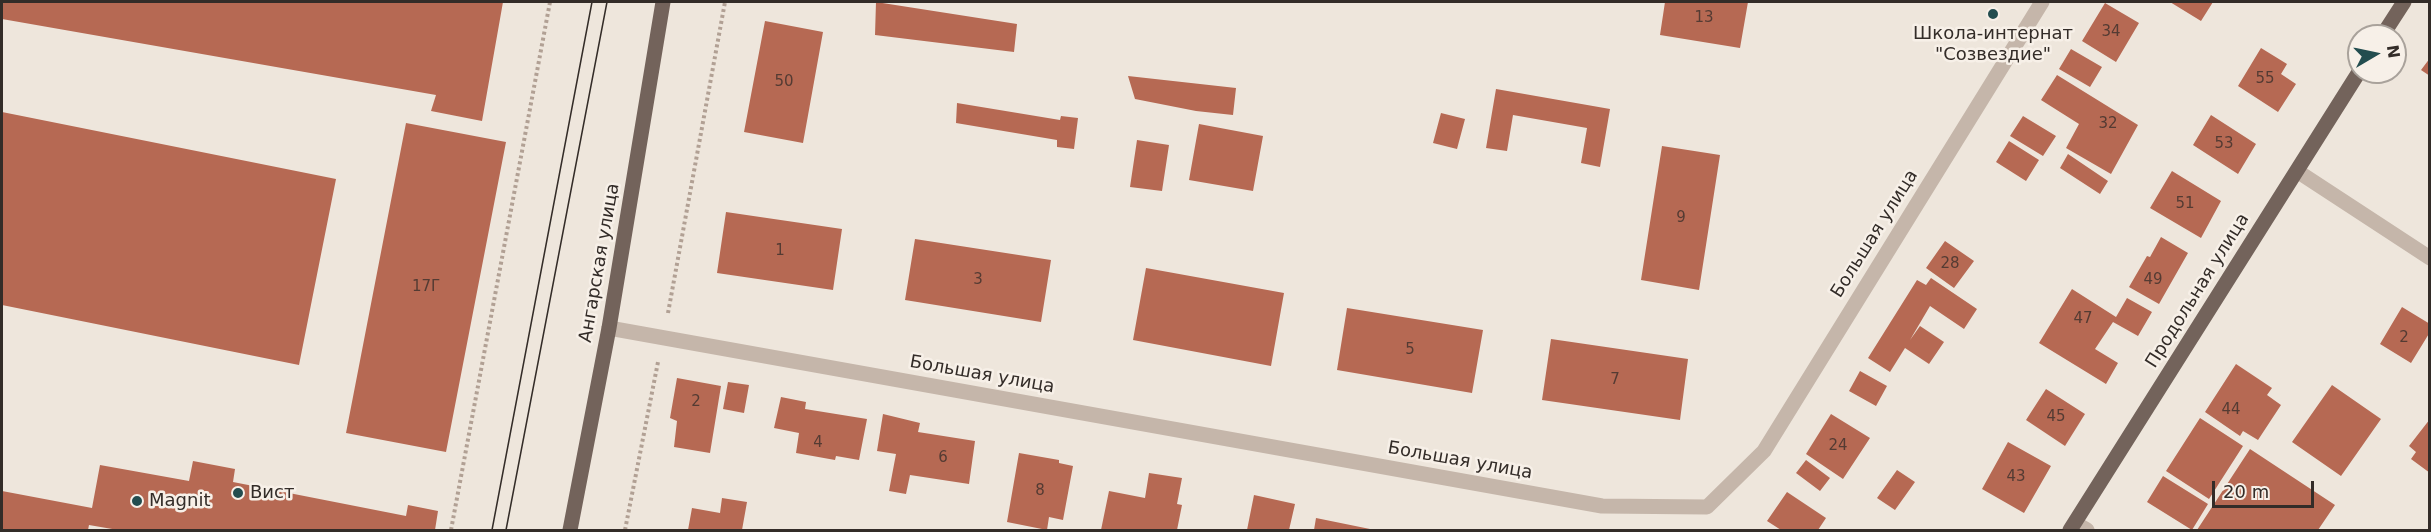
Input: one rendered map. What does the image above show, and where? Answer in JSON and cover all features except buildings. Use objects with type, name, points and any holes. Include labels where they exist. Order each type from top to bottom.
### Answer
[{"type":"main road","name":"Ангарская улица","points":[[570,531],[609,328],[663,2]]},
{"type":"main road","points":[[2390,24],[2404,2]]},
{"type":"main road","name":"Продольная улица","points":[[2077,528],[2351,84]]},
{"type":"street","name":"Большая улица","points":[[609,328],[1602,506],[1707,507],[1764,451],[2042,2]]},
{"type":"street","points":[[2297,171],[2430,258]]},
{"type":"path","points":[[451,531],[550,2]]},
{"type":"path","points":[[625,531],[726,2]]},
{"type":"tram line","points":[[492,530],[592,2]]},
{"type":"tram line","points":[[506,530],[607,2]]},
{"type":"place","name":"Школа-интернат \"Созвездие\"","points":[[1993,14]]},
{"type":"place","name":"Вист","points":[[238,493]]},
{"type":"place","name":"Magnit","points":[[137,501]]}]
